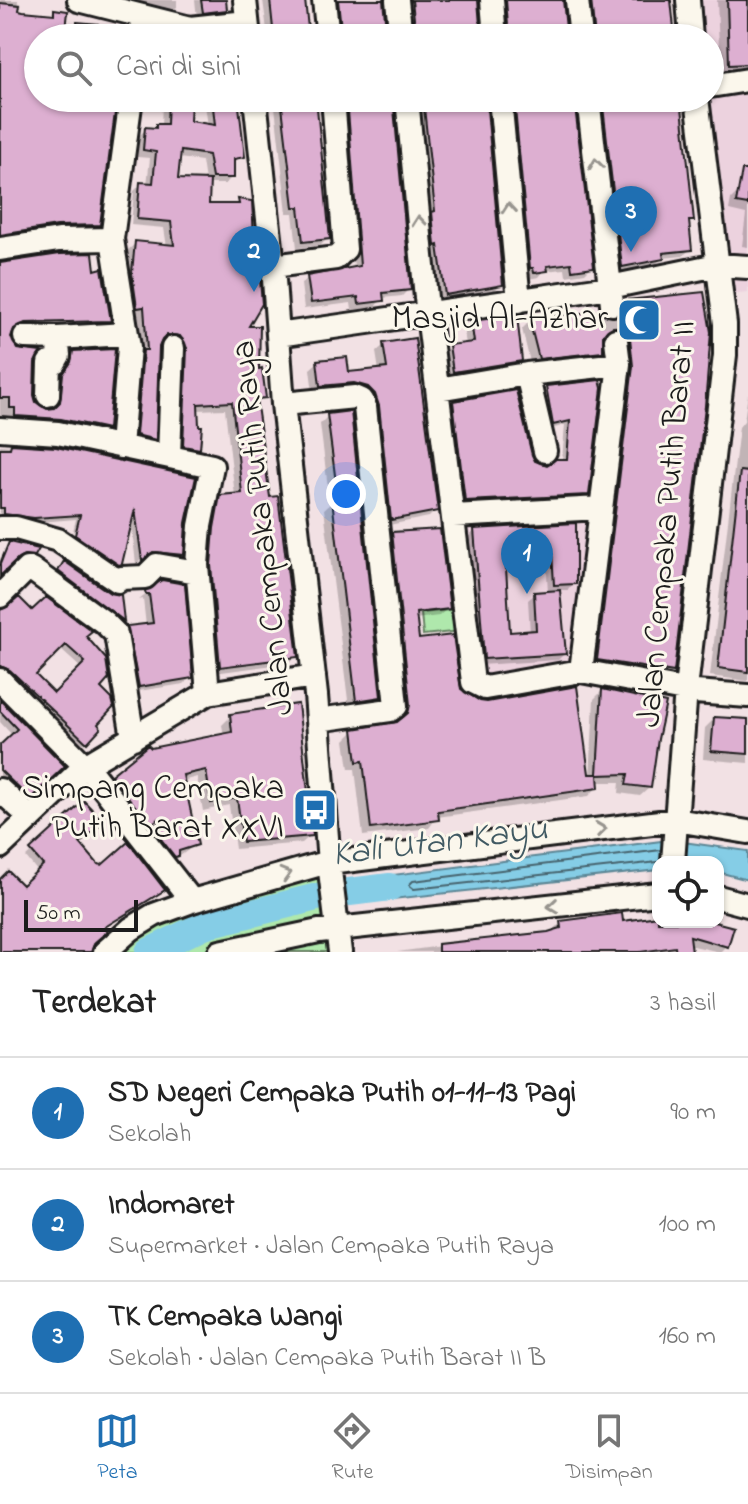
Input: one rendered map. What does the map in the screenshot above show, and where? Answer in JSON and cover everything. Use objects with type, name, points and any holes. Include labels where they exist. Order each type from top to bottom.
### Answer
[{"type":"street","points":[[324,0],[327,24]]},
{"type":"street","points":[[397,0],[400,24]]},
{"type":"street","points":[[492,0],[494,24]]},
{"type":"street","points":[[577,0],[580,24]]},
{"type":"street","points":[[688,0],[690,24]]},
{"type":"street","points":[[89,1],[133,24]]},
{"type":"street","points":[[218,24],[247,20]]},
{"type":"street","points":[[724,84],[748,80]]},
{"type":"street","points":[[121,447],[129,347],[112,239],[129,112]]},
{"type":"street","name":"Jalan Cempaka Putih Raya","points":[[256,112],[273,266],[283,404],[314,676],[338,932]]},
{"type":"street","points":[[273,266],[336,258],[345,249],[334,112]]},
{"type":"street","points":[[408,112],[428,313],[473,682],[485,688],[581,671],[748,696]]},
{"type":"street","points":[[501,112],[519,301]]},
{"type":"street","points":[[590,112],[611,296]]},
{"type":"street","name":"Jalan Cempaka Putih Barat II","points":[[673,856],[686,689],[725,355],[725,324],[699,112]]},
{"type":"street","points":[[0,249],[59,240],[112,239]]},
{"type":"street","points":[[278,335],[519,301],[611,296],[717,265],[748,267]]},
{"type":"street","points":[[25,337],[126,334]]},
{"type":"street","points":[[48,395],[49,363],[55,362],[59,355],[57,338]]},
{"type":"street","points":[[581,671],[619,364],[616,340]]},
{"type":"street","points":[[169,456],[173,348]]},
{"type":"street","points":[[438,389],[527,374],[619,364]]},
{"type":"street","points":[[527,374],[545,451]]},
{"type":"street","points":[[283,404],[355,397],[362,400],[365,407],[396,706],[390,710],[318,720]]},
{"type":"street","points":[[0,429],[43,432],[212,467],[200,526],[197,572],[208,693]]},
{"type":"street","points":[[453,516],[600,508]]},
{"type":"street","points":[[0,528],[16,528],[58,540],[118,581],[121,578],[145,577],[157,565],[197,572]]},
{"type":"street","points":[[0,596],[27,569],[31,569],[116,634],[133,738]]},
{"type":"street","points":[[0,847],[85,766],[208,693],[314,676]]},
{"type":"street","points":[[0,680],[85,766],[192,901]]},
{"type":"street","points":[[0,790],[31,818]]},
{"type":"street","points":[[105,952],[145,918],[192,901],[330,867],[676,825],[748,832]]},
{"type":"street","points":[[220,952],[319,931],[338,932],[652,895]]},
{"type":"street","points":[[724,899],[748,905]]},
{"type":"shaded area","points":[[685,0],[748,0],[748,293],[718,296],[698,112],[724,112],[724,24],[688,24]]},
{"type":"shaded area","points":[[594,517],[575,665],[477,679],[464,523]]},
{"type":"green space","points":[[460,609],[462,631],[423,635],[421,613]]},
{"type":"green space","points":[[321,864],[336,952],[105,952],[131,929]]},
{"type":"water","points":[[669,840],[748,851],[748,880],[724,874],[724,856],[652,856],[652,871],[356,903],[353,880]]},
{"type":"building","points":[[201,0],[226,0],[227,10],[203,13]]},
{"type":"building","points":[[270,0],[305,0],[308,24],[273,24]]},
{"type":"building","points":[[338,0],[383,0],[386,24],[341,24]]},
{"type":"building","points":[[412,0],[478,0],[480,24],[415,24]]},
{"type":"building","points":[[506,0],[563,0],[566,24],[508,24]]},
{"type":"building","points":[[591,0],[671,0],[674,24],[594,24]]},
{"type":"building","points":[[727,0],[748,0],[748,64],[729,65]]},
{"type":"building","points":[[0,3],[20,5],[19,10],[23,11],[54,14],[54,9],[68,11],[67,24],[24,24],[24,112],[115,112],[100,225],[57,226],[0,235]]},
{"type":"building","points":[[168,112],[190,112],[190,121],[215,125],[214,112],[240,112],[245,157],[234,159],[234,178],[212,178],[208,155],[181,151],[178,179],[210,180],[209,204],[239,204],[238,199],[252,201],[262,304],[249,326],[260,326],[259,369],[262,368],[266,398],[256,399],[270,497],[278,496],[298,657],[220,667],[211,565],[214,528],[220,495],[242,493],[232,402],[198,404],[199,426],[202,426],[200,449],[183,446],[187,348],[180,336],[167,335],[159,347],[156,440],[136,435],[143,350],[147,350],[144,307],[137,308],[132,273],[135,241],[174,245],[171,222],[137,219],[140,182],[153,183],[156,152],[143,150],[145,127],[156,128],[156,124],[167,124]]},
{"type":"building","points":[[283,112],[317,112],[330,239],[303,242],[299,207],[294,207]]},
{"type":"building","points":[[348,112],[394,112],[411,290],[383,293],[384,301],[359,304],[358,297],[311,303],[307,276],[360,266]]},
{"type":"building","points":[[424,112],[487,112],[503,285],[445,295],[438,245],[435,246],[432,212],[435,211]]},
{"type":"building","points":[[515,112],[576,112],[594,267],[572,270],[571,263],[547,266],[548,271],[534,273],[530,268]]},
{"type":"building","points":[[604,112],[682,112],[694,221],[689,221],[692,250],[663,253],[664,259],[622,267]]},
{"type":"building","points":[[742,170],[748,170],[748,205],[736,203]]},
{"type":"building","points":[[93,253],[95,270],[102,268],[111,321],[25,323],[14,329],[11,337],[18,349],[41,352],[35,362],[34,395],[36,402],[47,409],[54,408],[60,402],[63,374],[71,362],[73,351],[115,349],[108,429],[61,419],[15,416],[15,408],[10,408],[10,398],[0,398],[0,263],[60,254]]},
{"type":"building","points":[[704,292],[711,332],[674,672],[597,660],[633,366],[630,338],[622,328],[614,326],[603,335],[603,352],[539,359],[529,319],[600,311],[614,318],[624,310],[627,300]]},
{"type":"building","points":[[517,315],[522,361],[453,372],[449,345],[474,342],[471,321]]},
{"type":"building","points":[[415,338],[438,511],[391,520],[379,406],[375,394],[368,387],[354,383],[320,386],[317,360],[347,357],[349,372],[387,368],[383,343]]},
{"type":"building","points":[[600,380],[602,388],[589,495],[465,501],[453,401],[516,390],[532,455],[535,461],[547,465],[556,459],[567,459],[570,421],[553,425],[546,386]]},
{"type":"building","points":[[351,411],[381,697],[356,701],[332,499],[338,498],[327,414]]},
{"type":"building","points":[[11,444],[56,447],[196,477],[186,523],[184,555],[153,552],[142,561],[135,509],[122,564],[119,565],[75,535],[80,515],[34,518],[4,514],[4,508],[0,508],[0,448],[10,448]]},
{"type":"building","points":[[740,471],[748,472],[748,672],[718,668]]},
{"type":"building","points":[[576,523],[576,584],[554,585],[552,550],[505,552],[510,632],[536,630],[534,592],[560,590],[566,654],[484,659],[474,529]]},
{"type":"building","points":[[440,529],[450,609],[416,613],[419,639],[453,635],[461,689],[480,701],[577,686],[589,774],[597,774],[602,689],[666,703],[651,788],[626,785],[628,774],[598,775],[599,788],[438,811],[439,820],[371,829],[363,761],[357,762],[353,729],[397,722],[408,713],[410,705],[392,532]]},
{"type":"building","points":[[9,542],[39,549],[35,556],[26,555],[18,559],[0,576],[0,564]]},
{"type":"building","points":[[64,561],[110,593],[121,595],[124,621],[58,571]]},
{"type":"building","points":[[162,580],[185,584],[193,678],[139,687],[127,626],[153,623],[149,594],[145,591]]},
{"type":"building","points":[[19,597],[32,610],[46,597],[92,631],[86,636],[106,659],[109,679],[101,688],[112,699],[114,707],[98,724],[101,728],[87,743],[10,670],[0,666],[0,610]],"holes":[[[66,645],[85,662],[54,693],[36,675]]]},
{"type":"building","points":[[0,700],[65,766],[30,799],[0,770],[0,745],[17,729],[0,711]]},
{"type":"building","points":[[298,704],[313,836],[243,842],[237,798],[211,803],[206,770],[183,775],[198,845],[179,851],[179,856],[175,857],[161,839],[158,819],[150,825],[111,775],[148,745],[151,748],[232,732],[230,714]]},
{"type":"building","points":[[714,717],[748,719],[748,754],[711,751]]},
{"type":"building","points":[[84,801],[104,822],[80,843],[98,864],[102,865],[128,842],[165,890],[105,927],[108,931],[95,942],[91,952],[0,952],[0,879],[8,871],[22,885],[43,865],[30,850]]},
{"type":"building","points":[[622,913],[623,921],[652,917],[652,928],[724,928],[724,924],[734,927],[728,947],[690,936],[692,952],[676,952],[675,947],[640,952],[438,952],[438,944],[548,932],[561,928],[560,921]]},
{"type":"waterway","name":"Kali Utan Kayu","points":[[149,952],[204,925],[325,895],[390,887]]},
{"type":"tunnel","points":[[612,304],[616,340]]},
{"type":"place","name":"TK Cempaka Wangi","points":[[631,252]]},
{"type":"place","name":"Indomaret","points":[[254,292]]},
{"type":"place","name":"Masjid Al-Azhar","points":[[639,320]]},
{"type":"place","name":"SD Negeri Cempaka Putih 01-11-13 Pagi","points":[[527,594]]},
{"type":"place","name":"Simpang Cempaka Putih Barat XXVI","points":[[315,810]]}]
